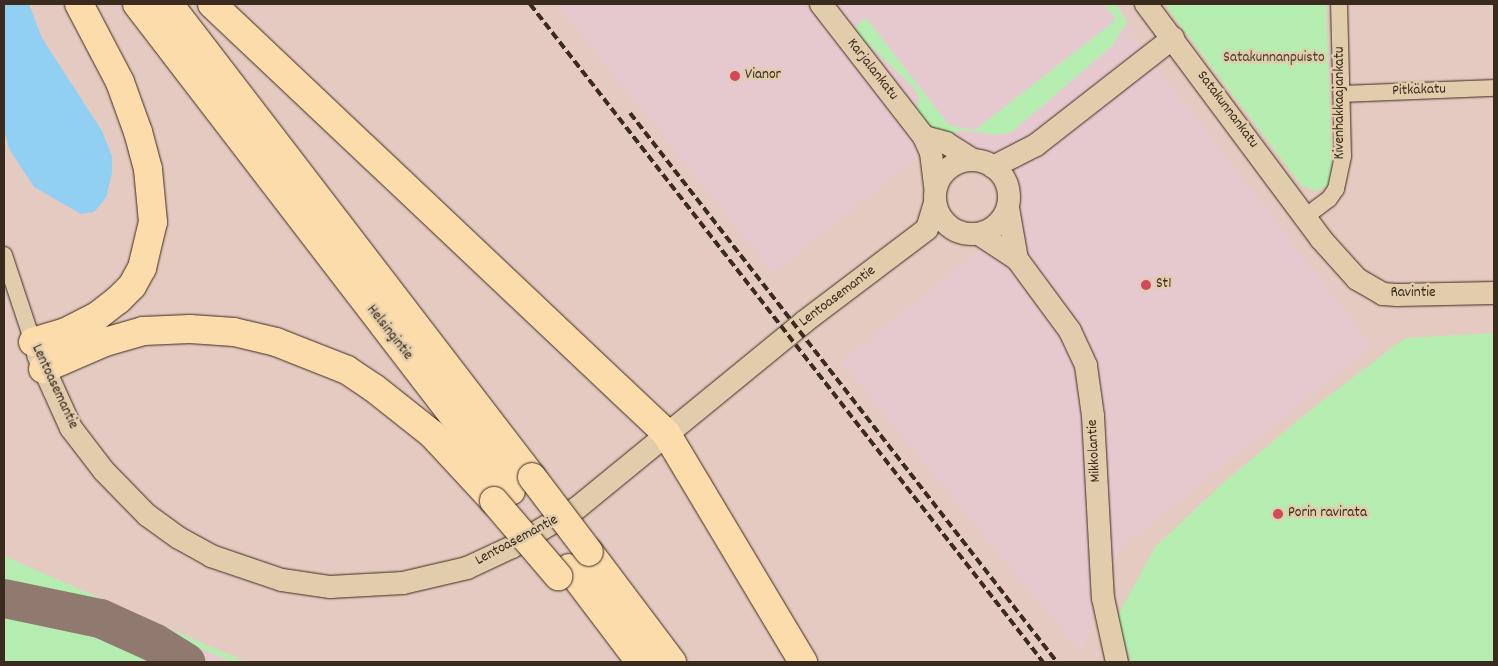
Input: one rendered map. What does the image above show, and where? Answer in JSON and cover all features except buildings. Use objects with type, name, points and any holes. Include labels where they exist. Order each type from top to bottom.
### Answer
[{"type":"highway","points":[[33,342],[66,332],[96,317],[132,286],[142,268],[153,222],[148,170],[138,132],[120,82],[79,4]]},
{"type":"highway","name":"Helsingintie","points":[[137,4],[572,566],[640,662]]},
{"type":"highway","name":"Helsingintie","points":[[169,4],[512,490]]},
{"type":"highway","points":[[212,4],[666,433],[803,662]]},
{"type":"highway","points":[[43,369],[105,342],[143,331],[190,329],[234,332],[276,342],[347,370],[374,388],[432,434],[512,490],[572,566],[629,662]]},
{"type":"highway","name":"Helsingintie","points":[[572,566],[672,662]]},
{"type":"main road","name":"Karjalankatu","points":[[821,4],[924,137],[931,153],[935,195]]},
{"type":"main road","name":"Satakunnankatu","points":[[1146,4],[1305,217]]},
{"type":"main road","points":[[1008,208],[992,229],[969,234],[927,229],[935,195],[950,166],[991,170],[1036,145],[1173,38]]},
{"type":"main road","points":[[924,137],[946,144],[991,170],[1008,208],[1017,259]]},
{"type":"main road","points":[[935,195],[943,221],[1017,259]]},
{"type":"main road","name":"Ravintie","points":[[1305,217],[1346,269],[1379,292],[1397,295],[1494,293]]},
{"type":"main road","name":"Lentoasemantie","points":[[33,342],[43,369],[71,428],[104,471],[147,515],[179,538],[245,569],[282,580],[330,587],[369,587],[436,576],[467,568],[512,547],[577,508],[666,433],[927,229]]},
{"type":"main road","name":"Mikkolantie","points":[[1017,259],[1070,331],[1086,366],[1093,416],[1103,598],[1116,662]]},
{"type":"street","name":"Kivenhakkaajankatu","points":[[1305,217],[1329,199],[1336,189],[1344,156],[1339,4]]},
{"type":"street","name":"Pitkäkatu","points":[[1343,94],[1494,88]]},
{"type":"street","name":"Lentoasemantie","points":[[4,255],[33,342]]},
{"type":"shaded area","points":[[557,4],[1108,4],[1372,346],[1119,550],[1081,653],[841,362],[1021,216],[946,125],[922,154],[773,273]]},
{"type":"shaded area","points":[[4,556],[246,662],[4,662]]},
{"type":"green space","points":[[1104,4],[1116,4],[1127,22],[1113,45],[1012,132],[996,135],[962,130],[945,136],[929,124],[916,110],[919,98],[915,89],[861,37],[855,27],[866,18],[949,125],[975,130],[1116,20]]},
{"type":"green space","name":"Satakunnanpuisto","points":[[1164,4],[1326,4],[1332,166],[1329,185],[1316,191],[1302,186]]},
{"type":"green space","name":"Porin ravirata","points":[[1494,333],[1494,662],[1131,662],[1117,617],[1155,547],[1221,485],[1313,408],[1405,338]]},
{"type":"green space","points":[[4,556],[246,662],[232,662],[94,602],[4,581]]},
{"type":"green space","points":[[4,615],[89,632],[156,662],[4,662]]},
{"type":"water","points":[[4,4],[29,4],[42,38],[102,131],[112,156],[112,173],[106,198],[94,212],[81,214],[34,187],[9,149],[4,129]]},
{"type":"taxiway","points":[[4,598],[100,618],[155,643],[185,662]]},
{"type":"railway","points":[[530,4],[1043,662]]},
{"type":"railway","points":[[630,113],[1057,662]]},
{"type":"place","name":"Vianor","points":[[735,76]]},
{"type":"place","name":"St1","points":[[1146,285]]},
{"type":"place","name":"Porin ravirata","points":[[1278,514]]}]
